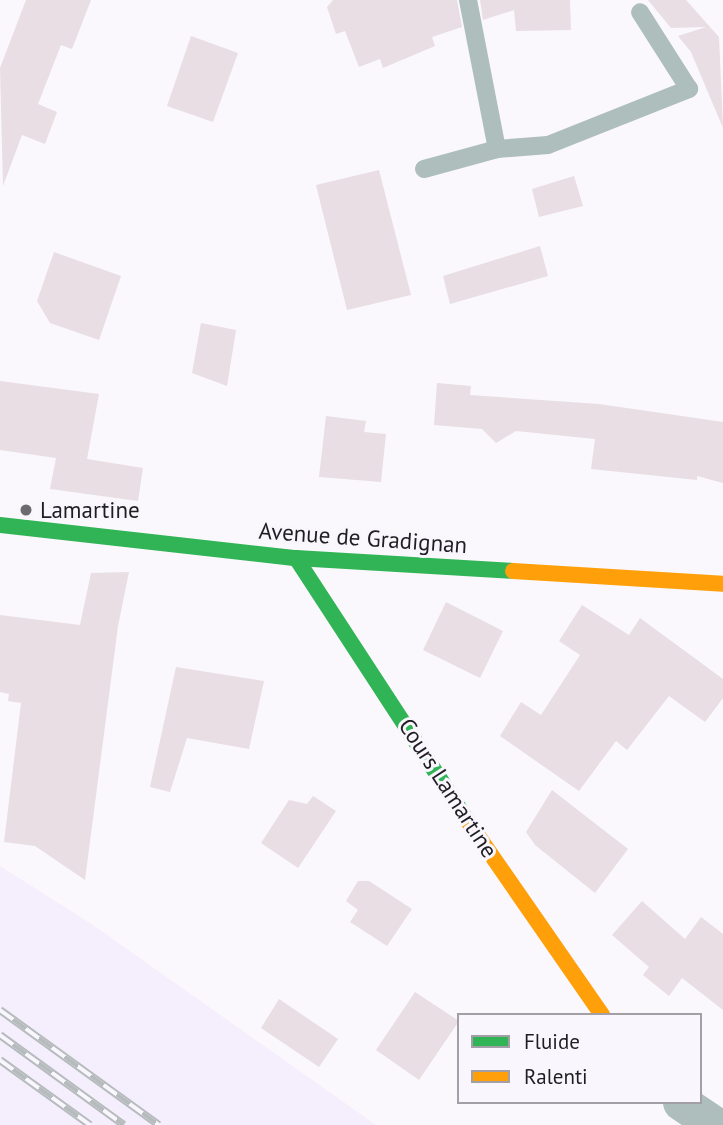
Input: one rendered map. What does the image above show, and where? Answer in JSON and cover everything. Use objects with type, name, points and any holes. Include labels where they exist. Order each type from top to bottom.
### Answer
[{"type":"street","name":"Avenue de Gradignan","points":[[0,525],[296,558],[723,584]]},
{"type":"street","name":"Cours Lamartine","points":[[296,558],[526,911],[601,1013]]},
{"type":"street","points":[[684,1104],[715,1125]]},
{"type":"lane","points":[[468,0],[498,149]]},
{"type":"lane","points":[[424,169],[498,149],[548,145],[689,89],[640,12]]},
{"type":"shaded area","points":[[0,866],[93,925],[376,1125],[0,1125]]},
{"type":"building","points":[[26,0],[91,0],[72,49],[61,45],[38,104],[57,112],[45,144],[22,135],[3,186],[0,68]]},
{"type":"building","points":[[333,0],[457,0],[462,27],[432,37],[435,46],[383,68],[380,59],[359,67],[345,31],[336,34],[327,7]]},
{"type":"building","points":[[480,0],[570,0],[571,30],[516,31],[514,10],[483,20]]},
{"type":"building","points":[[648,0],[686,0],[719,37],[723,128],[691,52],[678,36],[706,27],[671,28]]},
{"type":"building","points":[[191,36],[238,53],[213,122],[167,106]]},
{"type":"building","points":[[379,170],[411,295],[347,310],[316,185]]},
{"type":"building","points":[[574,176],[583,206],[539,217],[532,189]]},
{"type":"building","points":[[540,246],[548,276],[450,304],[443,276]]},
{"type":"building","points":[[54,252],[121,276],[99,340],[50,323],[37,301]]},
{"type":"building","points":[[201,323],[236,330],[227,386],[192,373]]},
{"type":"building","points":[[0,381],[99,394],[87,459],[143,468],[138,501],[50,489],[56,458],[0,450]]},
{"type":"building","points":[[437,383],[471,386],[470,395],[599,404],[723,422],[723,483],[697,476],[697,480],[591,469],[595,439],[516,431],[496,443],[482,429],[434,425]]},
{"type":"building","points":[[326,416],[366,421],[364,432],[386,434],[381,482],[319,477]]},
{"type":"building","points":[[129,572],[118,626],[85,880],[35,846],[4,842],[21,703],[8,701],[9,694],[0,692],[0,615],[80,625],[91,573]]},
{"type":"building","points":[[446,602],[503,631],[480,678],[423,650]]},
{"type":"building","points":[[582,605],[629,635],[640,618],[723,679],[723,698],[705,722],[669,696],[627,750],[616,741],[579,791],[500,736],[521,702],[541,715],[580,655],[559,641]]},
{"type":"building","points":[[176,667],[264,681],[249,749],[187,738],[170,792],[150,787]]},
{"type":"building","points":[[552,790],[628,849],[595,893],[535,845],[526,832]]},
{"type":"building","points":[[313,796],[336,811],[298,868],[261,843],[289,800],[307,804]]},
{"type":"building","points":[[358,881],[369,881],[412,909],[387,946],[350,922],[358,910],[346,901]]},
{"type":"building","points":[[642,901],[685,939],[701,917],[723,934],[723,1010],[682,978],[669,996],[643,975],[649,967],[612,935]]},
{"type":"building","points":[[415,992],[457,1020],[457,1024],[419,1080],[376,1050]]},
{"type":"building","points":[[279,999],[338,1039],[319,1067],[261,1028]]},
{"type":"railway","points":[[0,1010],[159,1125]]},
{"type":"railway","points":[[0,1035],[124,1125]]},
{"type":"railway","points":[[0,1060],[90,1125]]},
{"type":"traffic: fast","points":[[0,525],[296,558],[513,571]]},
{"type":"traffic: fast","points":[[296,558],[465,817]]},
{"type":"traffic: slow","points":[[513,571],[723,584]]},
{"type":"traffic: slow","points":[[465,817],[601,1013]]},
{"type":"place","name":"Lamartine","points":[[26,510]]}]
